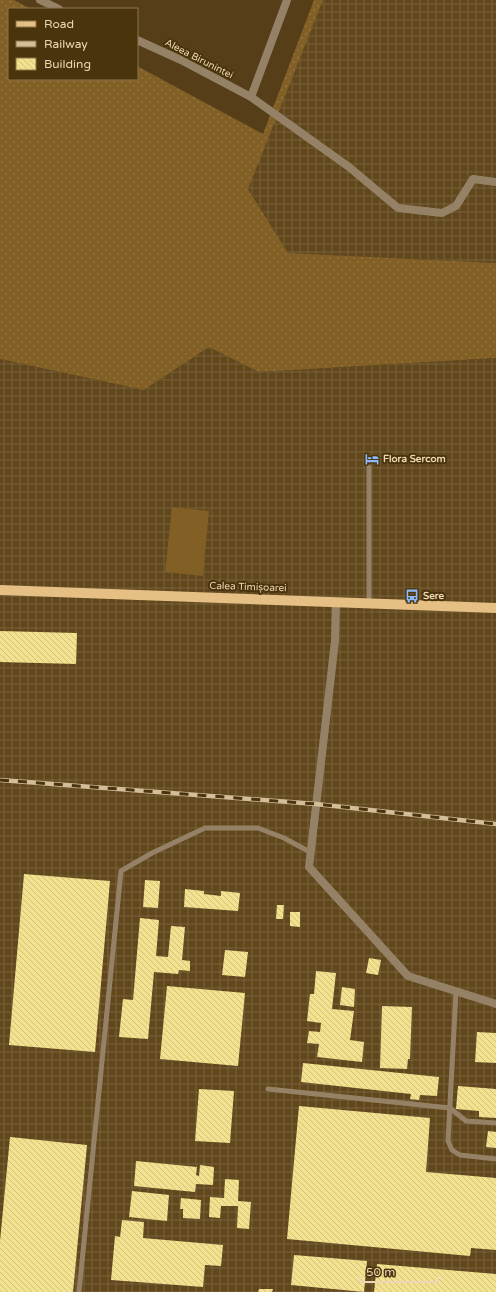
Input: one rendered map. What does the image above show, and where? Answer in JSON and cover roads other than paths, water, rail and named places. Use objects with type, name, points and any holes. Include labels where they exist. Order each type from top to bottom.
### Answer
[{"type":"main road","name":"Calea Timișoarei","points":[[0,590],[496,608]]},
{"type":"street","points":[[40,0],[57,8]]},
{"type":"street","points":[[251,97],[287,0]]},
{"type":"street","name":"Aleea Birunintei","points":[[138,40],[181,60],[251,97],[349,167],[398,208],[442,213],[456,206],[473,179],[496,182]]},
{"type":"street","points":[[336,603],[335,641],[309,867],[408,976],[496,1004]]},
{"type":"lane","points":[[369,467],[369,604]]},
{"type":"lane","points":[[79,1292],[121,871],[152,853],[205,828],[258,828],[284,838],[310,852]]},
{"type":"lane","points":[[456,992],[448,1141],[452,1150],[460,1155],[496,1159]]},
{"type":"lane","points":[[268,1089],[450,1108],[466,1120],[496,1123]]},
{"type":"railway","points":[[0,780],[316,804],[496,824]]},
{"type":"place","name":"Flora Sercom","points":[[372,459]]},
{"type":"place","name":"Sere","points":[[412,596]]}]
